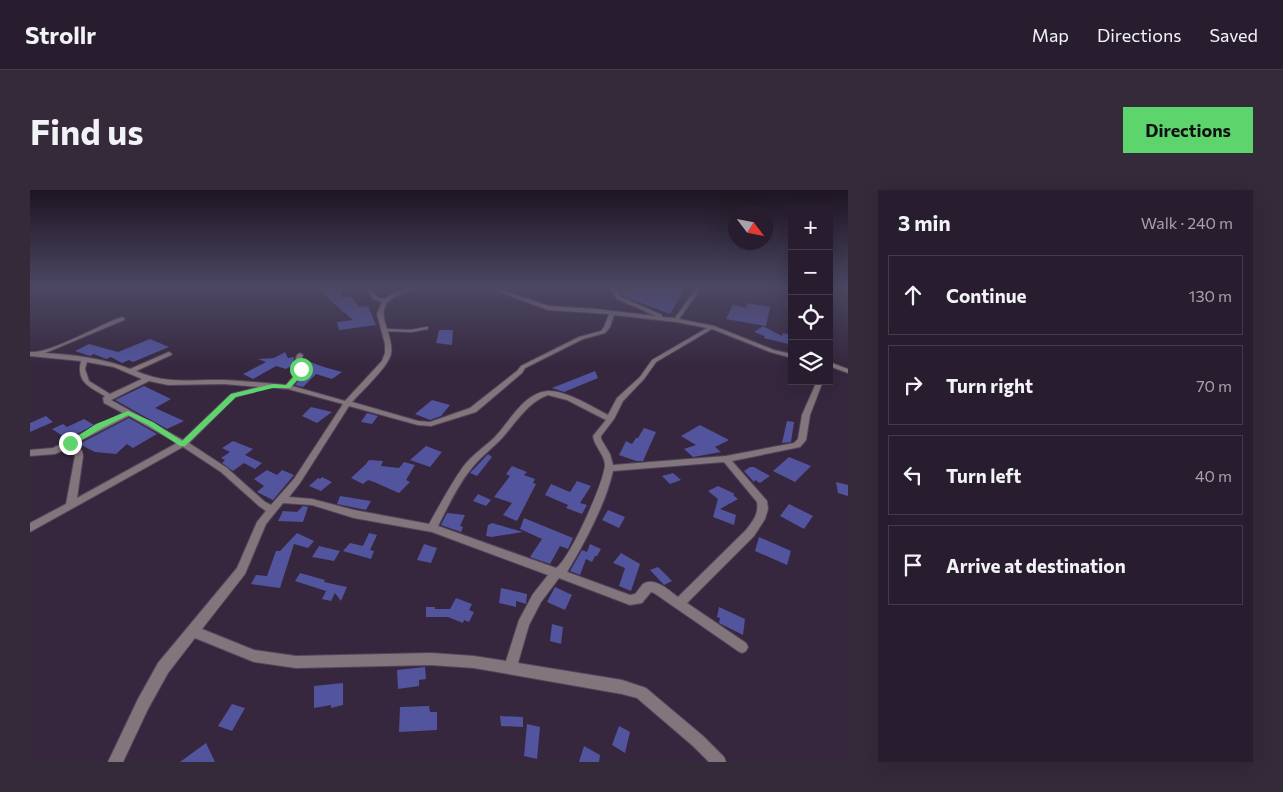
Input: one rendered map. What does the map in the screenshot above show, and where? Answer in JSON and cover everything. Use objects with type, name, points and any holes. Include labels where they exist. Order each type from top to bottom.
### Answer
[{"type":"street","points":[[115,762],[163,668],[241,571],[262,522],[283,500],[347,403],[385,362],[388,352],[380,314]]},
{"type":"street","points":[[31,355],[116,365],[148,379],[168,383],[224,382],[288,387],[425,424],[463,414],[482,403],[520,372],[523,367],[581,338],[603,332],[612,314]]},
{"type":"street","points":[[618,314],[676,320],[712,327],[756,345],[788,355]]},
{"type":"street","points":[[654,314],[666,319]]},
{"type":"street","points":[[676,320],[681,314]]},
{"type":"street","points":[[31,355],[53,349],[122,318]]},
{"type":"street","points":[[510,669],[523,624],[537,598],[557,573],[564,569],[591,514],[609,468],[607,457],[596,439],[620,400],[642,378],[654,361],[712,327]]},
{"type":"street","points":[[130,371],[169,354]]},
{"type":"street","points":[[288,387],[302,370],[297,364],[300,355]]},
{"type":"street","points":[[84,360],[82,369],[86,382],[109,396]]},
{"type":"street","points":[[833,365],[848,371]]},
{"type":"street","points":[[109,396],[148,379]]},
{"type":"street","points":[[609,468],[726,459],[786,448],[800,443],[806,415],[818,385]]},
{"type":"street","points":[[30,528],[182,444],[233,396],[273,386]]},
{"type":"street","points":[[432,528],[466,469],[477,456],[498,438],[526,406],[540,396],[549,393],[560,396],[610,419]]},
{"type":"street","points":[[109,396],[108,401],[150,424],[224,470],[262,504],[273,510]]},
{"type":"street","points":[[30,453],[38,451],[50,452],[128,413]]},
{"type":"street","points":[[70,443],[78,451],[79,456],[71,504]]},
{"type":"street","points":[[679,603],[750,533],[760,519],[763,510],[762,501],[726,459]]},
{"type":"street","points":[[283,500],[312,502],[354,514],[432,528],[630,600],[638,599],[651,586],[742,647]]},
{"type":"street","points":[[192,631],[254,656],[296,662],[431,659],[474,662],[622,687],[641,693],[698,741],[719,762]]},
{"type":"lane","points":[[385,330],[411,331],[427,328]]},
{"type":"building","points":[[346,314],[371,314],[376,325],[339,330],[337,322],[353,320]]},
{"type":"building","points":[[729,314],[769,314],[766,326],[726,319]]},
{"type":"building","points":[[763,326],[782,336],[783,333],[788,334],[788,344],[764,338],[765,336],[754,332]]},
{"type":"building","points":[[439,330],[453,330],[452,345],[436,343]]},
{"type":"building","points":[[150,339],[169,347],[133,362],[129,360],[122,363],[111,357],[106,359],[94,354],[90,356],[75,351],[89,344],[118,352]]},
{"type":"building","points":[[285,352],[288,358],[294,357],[293,365],[286,369],[276,366],[253,379],[243,374],[266,362],[258,359],[274,358]]},
{"type":"building","points":[[310,362],[342,372],[332,379],[316,374],[303,387],[295,385],[306,371]]},
{"type":"building","points":[[595,371],[598,378],[564,392],[552,388]]},
{"type":"building","points":[[144,386],[171,399],[155,408],[184,421],[167,429],[115,400]]},
{"type":"building","points":[[432,400],[450,405],[441,416],[430,420],[415,414]]},
{"type":"building","points":[[311,407],[332,412],[317,423],[302,416]]},
{"type":"building","points":[[367,413],[378,416],[372,424],[361,422]]},
{"type":"building","points":[[46,416],[53,422],[30,432],[30,423]]},
{"type":"building","points":[[129,418],[157,434],[133,448],[127,444],[116,454],[95,452],[79,444]]},
{"type":"building","points":[[84,419],[94,425],[67,439],[52,429],[63,424],[67,427]]},
{"type":"building","points":[[787,421],[794,422],[791,442],[782,443]]},
{"type":"building","points":[[700,425],[729,440],[715,447],[721,452],[693,457],[684,449],[696,445],[681,436]]},
{"type":"building","points":[[644,428],[656,432],[643,461],[636,461],[619,455],[626,441],[632,444]]},
{"type":"building","points":[[233,441],[253,449],[245,455],[262,463],[255,469],[244,463],[233,471],[222,463],[225,460],[221,458],[230,452],[222,448]]},
{"type":"building","points":[[426,446],[442,452],[430,467],[410,460]]},
{"type":"building","points":[[488,454],[492,457],[477,476],[470,473]]},
{"type":"building","points":[[789,457],[811,466],[795,482],[773,471]]},
{"type":"building","points":[[369,460],[383,461],[381,466],[399,468],[404,462],[415,465],[406,480],[410,482],[399,493],[368,480],[363,484],[351,478]]},
{"type":"building","points":[[512,466],[527,472],[524,475],[535,479],[533,483],[536,484],[517,521],[503,515],[512,503],[494,497],[510,476],[506,474]]},
{"type":"building","points":[[754,467],[770,476],[760,483],[755,480],[754,482],[744,471]]},
{"type":"building","points":[[267,470],[277,475],[282,470],[294,475],[273,500],[257,492],[264,486],[254,479]]},
{"type":"building","points":[[673,473],[681,480],[670,484],[662,476]]},
{"type":"building","points":[[322,477],[332,482],[321,491],[309,486],[318,478]]},
{"type":"building","points":[[577,481],[591,486],[580,503],[587,505],[582,514],[566,508],[568,505],[545,495],[551,484],[570,492]]},
{"type":"building","points":[[836,482],[848,485],[848,496],[838,493]]},
{"type":"building","points":[[718,486],[735,494],[733,495],[738,499],[720,509],[736,515],[734,525],[713,517],[718,499],[708,491]]},
{"type":"building","points":[[478,494],[491,500],[486,506],[473,501]]},
{"type":"building","points":[[340,496],[371,501],[366,510],[337,504]]},
{"type":"building","points":[[789,504],[813,516],[804,529],[780,516]]},
{"type":"building","points":[[303,506],[308,507],[303,522],[278,521],[283,511],[297,512]]},
{"type":"building","points":[[608,510],[625,517],[619,528],[602,520]]},
{"type":"building","points":[[447,513],[465,515],[460,526],[463,527],[461,532],[441,525]]},
{"type":"building","points":[[524,518],[573,538],[568,549],[560,546],[550,564],[530,557],[542,539],[520,529]]},
{"type":"building","points":[[492,523],[523,532],[492,537],[486,536],[488,525]]},
{"type":"building","points":[[297,533],[314,541],[308,548],[294,544],[280,588],[251,584],[256,575],[267,576],[276,551],[280,551]]},
{"type":"building","points":[[369,533],[377,535],[370,550],[374,551],[371,559],[343,551],[350,543],[363,546]]},
{"type":"building","points":[[759,537],[791,551],[787,565],[755,551]]},
{"type":"building","points":[[424,544],[437,548],[431,563],[417,560]]},
{"type":"building","points":[[590,544],[601,549],[597,556],[595,556],[592,562],[586,559],[580,575],[570,571],[582,550],[587,552]]},
{"type":"building","points":[[319,546],[340,551],[334,561],[312,557]]},
{"type":"building","points":[[621,553],[640,564],[631,591],[619,586],[625,568],[613,563]]},
{"type":"building","points":[[658,567],[672,581],[664,585],[650,570]]},
{"type":"building","points":[[300,573],[325,580],[324,582],[347,587],[341,601],[335,593],[331,601],[322,599],[326,591],[295,581]]},
{"type":"building","points":[[555,587],[572,595],[565,610],[547,602]]},
{"type":"building","points":[[501,588],[527,594],[526,604],[516,601],[516,607],[499,603]]},
{"type":"building","points":[[456,598],[472,604],[469,610],[474,612],[469,622],[464,620],[463,623],[448,617],[426,617],[426,607],[450,609]]},
{"type":"building","points":[[719,607],[745,619],[743,635],[719,623],[720,618],[717,617]]},
{"type":"building","points":[[552,624],[563,627],[561,644],[550,641]]},
{"type":"building","points":[[425,667],[426,679],[419,680],[419,686],[398,689],[397,670]]},
{"type":"building","points":[[343,683],[343,705],[331,708],[331,705],[314,708],[314,686]]},
{"type":"building","points":[[232,704],[245,708],[232,731],[218,726]]},
{"type":"building","points":[[429,706],[430,712],[437,712],[437,730],[399,732],[400,707]]},
{"type":"building","points":[[500,716],[523,717],[523,727],[501,726]]},
{"type":"building","points":[[527,724],[540,727],[537,759],[524,756]]},
{"type":"building","points":[[619,726],[630,732],[625,753],[612,745]]},
{"type":"building","points":[[206,743],[215,762],[180,762]]},
{"type":"building","points":[[584,746],[600,755],[599,762],[579,762]]},
{"type":"route","points":[[70,443],[99,426],[128,413],[183,444],[233,396],[273,386],[288,387],[301,373],[301,369]]}]
